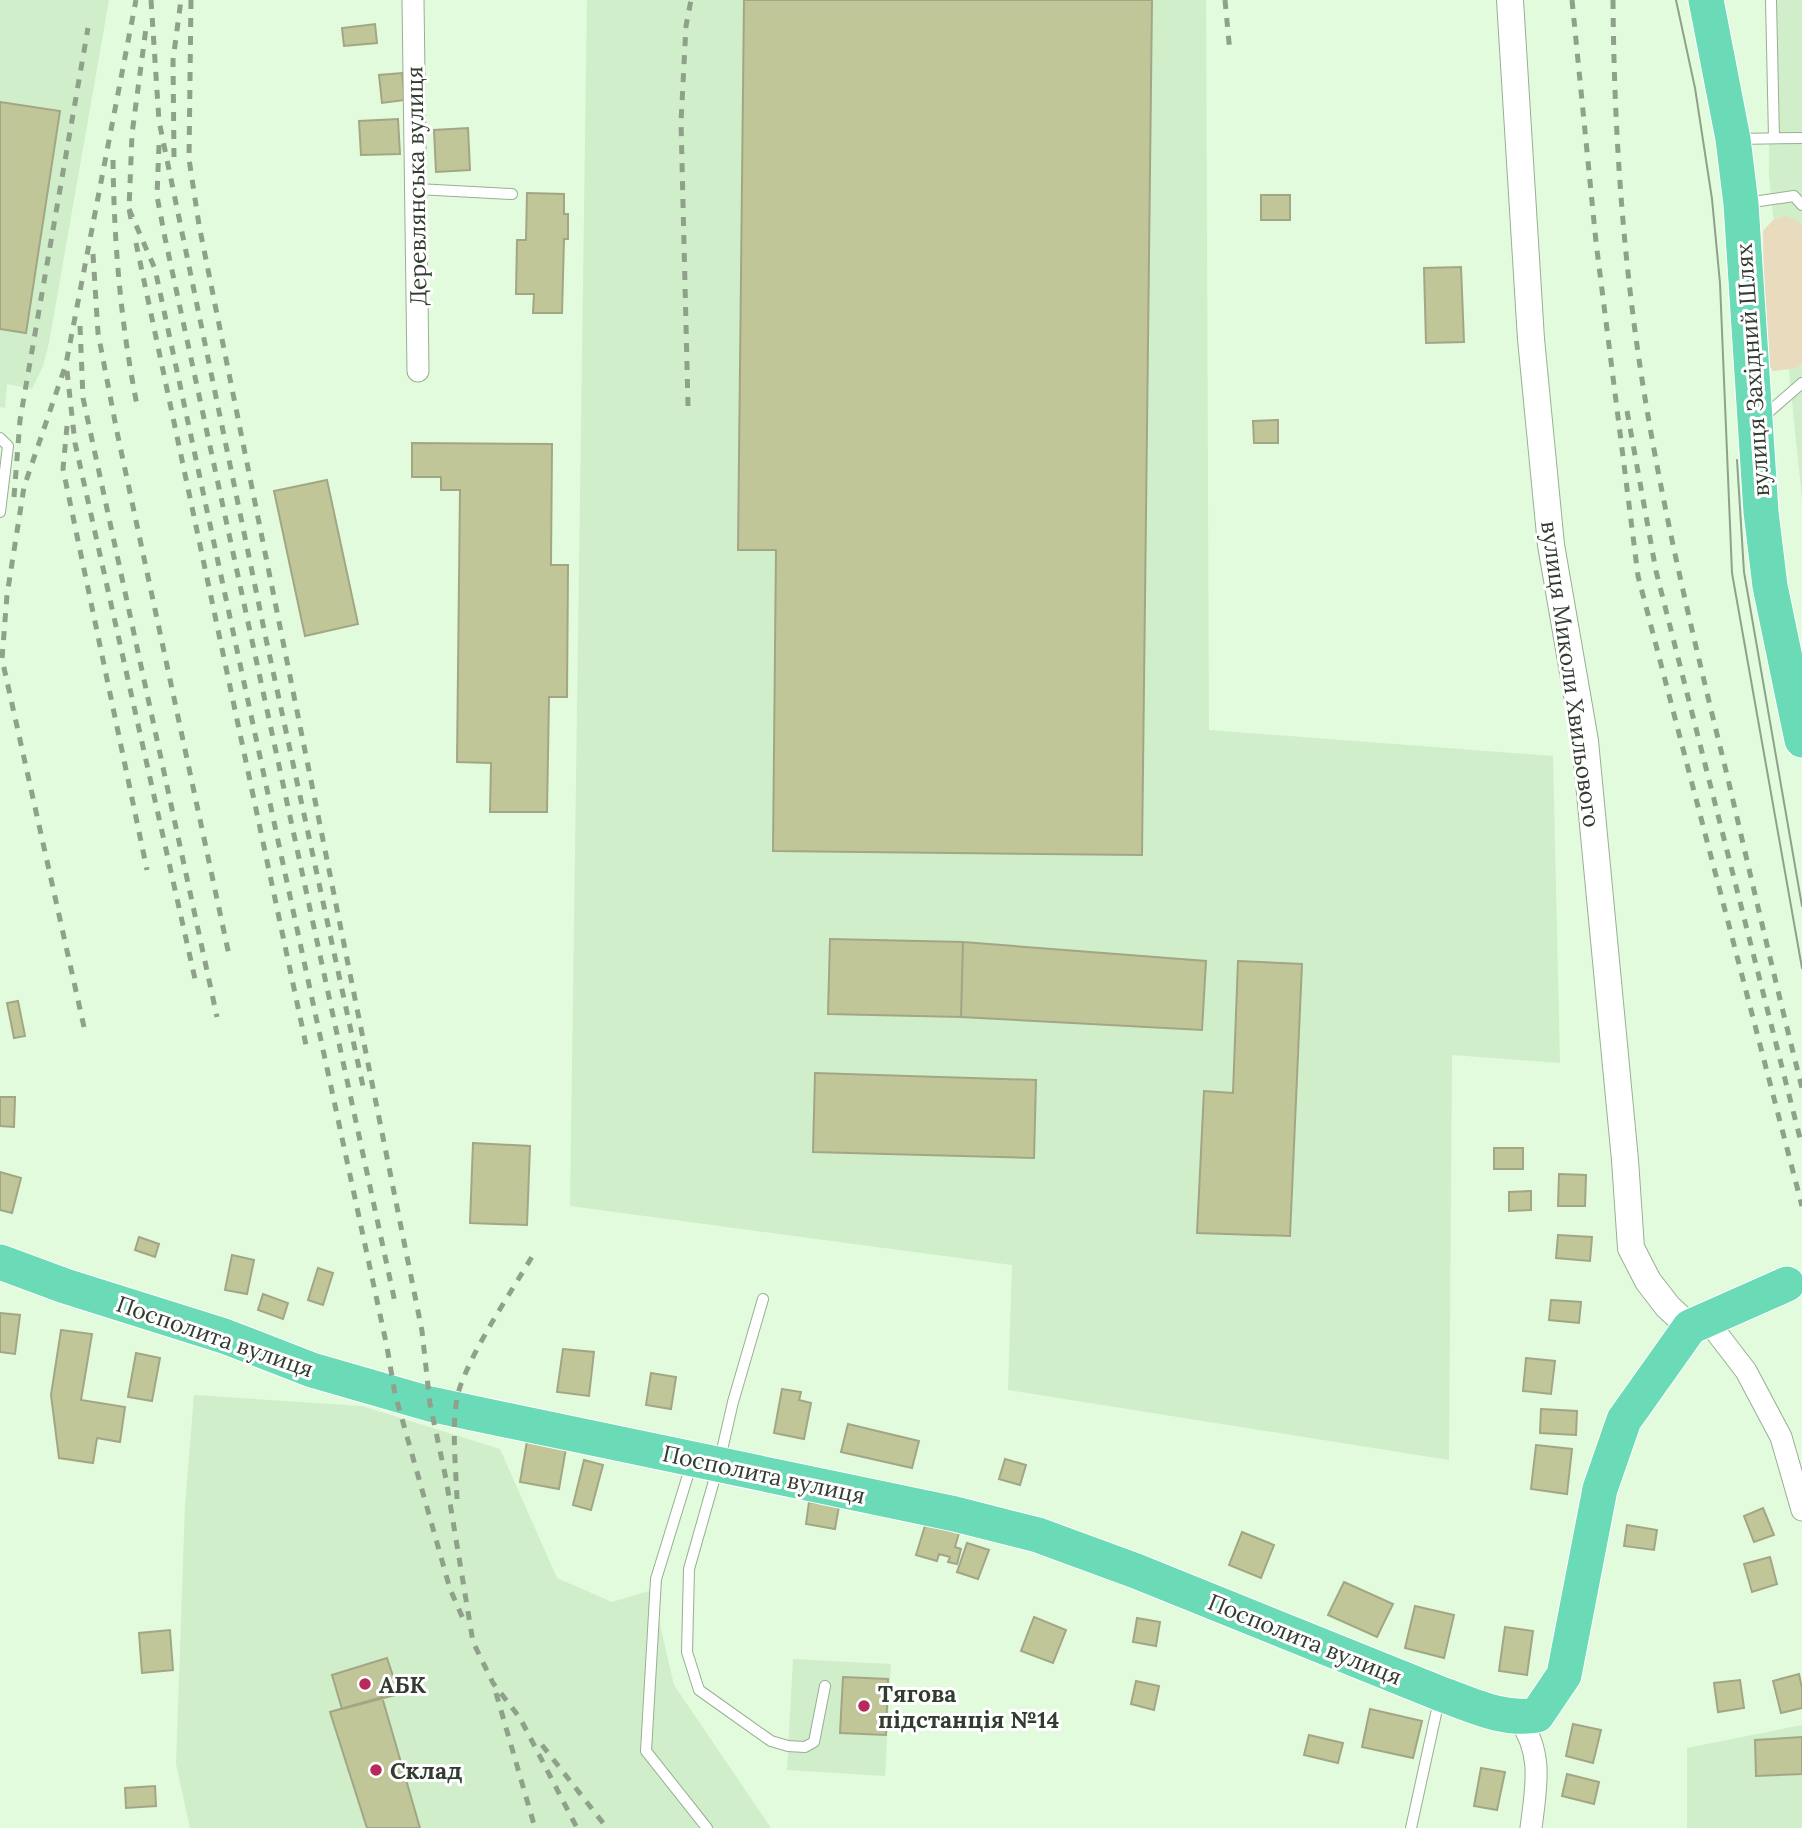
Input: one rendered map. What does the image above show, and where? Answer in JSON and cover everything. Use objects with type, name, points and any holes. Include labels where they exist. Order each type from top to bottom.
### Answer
[{"type":"highway","name":"вулиця Західний Шлях","points":[[1706,0],[1733,139],[1741,204],[1761,512],[1770,586],[1802,740]]},
{"type":"highway","name":"Посполита вулиця","points":[[0,1262],[65,1286],[224,1336],[312,1370],[395,1395],[955,1514],[1038,1535],[1136,1571],[1441,1694],[1518,1718]]},
{"type":"highway","points":[[1518,1718],[1537,1715],[1564,1675],[1600,1489],[1624,1420],[1698,1323],[1787,1284]]},
{"type":"street","name":"Деревлянська вулиця","points":[[412,0],[418,371]]},
{"type":"street","name":"вулиця Миколи Хвильового","points":[[1510,0],[1531,339],[1551,545],[1586,741],[1625,1160],[1630,1248],[1648,1281],[1668,1307],[1698,1323],[1746,1371],[1781,1437],[1802,1510]]},
{"type":"street","points":[[1518,1718],[1530,1734],[1538,1777],[1531,1828]]},
{"type":"lane","points":[[1771,0],[1774,138]]},
{"type":"lane","points":[[1733,139],[1802,138]]},
{"type":"lane","points":[[416,190],[512,194]]},
{"type":"lane","points":[[1741,204],[1794,196],[1802,205]]},
{"type":"lane","points":[[1755,424],[1802,383]]},
{"type":"lane","points":[[0,438],[8,446],[0,512]]},
{"type":"lane","points":[[707,1828],[646,1751],[656,1579],[733,1402],[763,1299]]},
{"type":"lane","points":[[706,1461],[689,1569],[687,1652],[699,1690],[771,1741],[805,1747],[814,1742],[825,1686]]},
{"type":"lane","points":[[1410,1828],[1441,1694]]},
{"type":"shaded area","points":[[0,0],[109,0],[49,343],[43,366],[32,389],[7,384],[5,408],[0,407]]},
{"type":"shaded area","points":[[587,0],[1206,0],[1209,730],[1553,756],[1560,1063],[1452,1055],[1449,1460],[1008,1390],[1012,1265],[570,1206]]},
{"type":"shaded area","points":[[1770,0],[1802,0],[1802,499],[1769,176]]},
{"type":"shaded area","points":[[1785,216],[1797,220],[1802,226],[1802,363],[1797,368],[1773,371],[1765,352],[1763,231],[1773,220]]},
{"type":"shaded area","points":[[194,1395],[362,1406],[500,1449],[557,1578],[612,1602],[652,1590],[674,1685],[771,1828],[190,1828],[176,1764],[185,1506]]},
{"type":"shaded area","points":[[793,1659],[891,1664],[885,1776],[787,1770]]},
{"type":"shaded area","points":[[1802,1725],[1802,1828],[1687,1828],[1687,1748]]},
{"type":"building","points":[[744,0],[1152,0],[1142,855],[773,851],[776,550],[738,550]]},
{"type":"building","points":[[375,24],[377,43],[344,46],[342,28]]},
{"type":"building","points":[[402,73],[405,100],[382,103],[379,75]]},
{"type":"building","points":[[0,102],[60,111],[26,333],[0,329]]},
{"type":"building","points":[[398,119],[400,154],[361,155],[359,121]]},
{"type":"building","points":[[468,128],[470,170],[436,172],[434,130]]},
{"type":"building","points":[[527,193],[564,194],[564,214],[568,214],[568,239],[564,239],[562,313],[533,313],[534,294],[516,294],[517,240],[526,240]]},
{"type":"building","points":[[1261,195],[1290,195],[1290,220],[1261,220]]},
{"type":"building","points":[[1461,267],[1464,342],[1426,343],[1424,268]]},
{"type":"building","points":[[1278,420],[1278,443],[1254,443],[1253,421]]},
{"type":"building","points":[[412,443],[552,444],[551,565],[568,565],[567,697],[549,697],[547,812],[490,812],[491,763],[457,762],[460,490],[441,490],[441,477],[412,477]]},
{"type":"building","points":[[327,480],[358,624],[305,636],[274,491]]},
{"type":"building","points":[[830,939],[963,942],[961,1017],[828,1014]]},
{"type":"building","points":[[963,942],[1206,961],[1202,1030],[961,1017]]},
{"type":"building","points":[[1238,961],[1302,964],[1290,1236],[1197,1233],[1204,1091],[1233,1093]]},
{"type":"building","points":[[18,1001],[25,1036],[14,1038],[7,1003]]},
{"type":"building","points":[[815,1073],[1036,1080],[1034,1158],[813,1152]]},
{"type":"building","points":[[0,1097],[15,1097],[14,1127],[0,1126]]},
{"type":"building","points":[[473,1143],[530,1146],[527,1225],[470,1223]]},
{"type":"building","points":[[1494,1148],[1523,1148],[1523,1169],[1494,1169]]},
{"type":"building","points":[[0,1172],[21,1178],[12,1213],[0,1210]]},
{"type":"building","points":[[1559,1174],[1586,1175],[1585,1206],[1558,1206]]},
{"type":"building","points":[[1531,1191],[1531,1210],[1509,1211],[1509,1192]]},
{"type":"building","points":[[1558,1235],[1592,1237],[1590,1261],[1556,1258]]},
{"type":"building","points":[[139,1237],[159,1244],[155,1257],[135,1250]]},
{"type":"building","points":[[232,1255],[254,1260],[247,1294],[225,1290]]},
{"type":"building","points":[[318,1268],[333,1273],[323,1305],[308,1300]]},
{"type":"building","points":[[263,1294],[288,1303],[283,1319],[258,1310]]},
{"type":"building","points":[[1551,1300],[1581,1302],[1579,1323],[1549,1320]]},
{"type":"building","points":[[0,1313],[20,1315],[15,1354],[0,1352]]},
{"type":"building","points":[[61,1330],[92,1334],[81,1400],[125,1407],[120,1442],[97,1438],[93,1463],[59,1458],[51,1395]]},
{"type":"building","points":[[563,1349],[594,1352],[589,1396],[557,1392]]},
{"type":"building","points":[[136,1353],[160,1358],[152,1401],[128,1397]]},
{"type":"building","points":[[1526,1358],[1555,1361],[1551,1394],[1523,1391]]},
{"type":"building","points":[[651,1373],[676,1377],[671,1409],[646,1405]]},
{"type":"building","points":[[782,1389],[801,1392],[799,1400],[811,1403],[804,1439],[774,1433]]},
{"type":"building","points":[[1541,1409],[1577,1411],[1576,1435],[1540,1433]]},
{"type":"building","points":[[848,1424],[919,1441],[912,1468],[841,1452]]},
{"type":"building","points":[[527,1441],[566,1448],[559,1489],[520,1482]]},
{"type":"building","points":[[1536,1445],[1572,1449],[1567,1494],[1531,1489]]},
{"type":"building","points":[[1005,1459],[1026,1465],[1020,1485],[999,1479]]},
{"type":"building","points":[[584,1460],[603,1465],[591,1510],[573,1505]]},
{"type":"building","points":[[809,1502],[839,1506],[835,1529],[806,1524]]},
{"type":"building","points":[[1763,1508],[1774,1535],[1754,1542],[1744,1516]]},
{"type":"building","points":[[928,1516],[961,1526],[955,1547],[961,1549],[957,1564],[948,1562],[950,1557],[939,1554],[937,1561],[916,1555]]},
{"type":"building","points":[[1627,1525],[1657,1530],[1654,1550],[1624,1546]]},
{"type":"building","points":[[1242,1532],[1274,1545],[1261,1578],[1229,1565]]},
{"type":"building","points":[[967,1543],[989,1550],[978,1579],[957,1572]]},
{"type":"building","points":[[1770,1557],[1777,1584],[1752,1592],[1744,1564]]},
{"type":"building","points":[[1344,1582],[1393,1604],[1377,1637],[1328,1615]]},
{"type":"building","points":[[1415,1606],[1454,1615],[1444,1658],[1405,1648]]},
{"type":"building","points":[[1034,1617],[1066,1630],[1053,1663],[1021,1651]]},
{"type":"building","points":[[1137,1618],[1160,1622],[1156,1646],[1133,1642]]},
{"type":"building","points":[[1505,1627],[1533,1631],[1527,1675],[1499,1671]]},
{"type":"building","points":[[170,1630],[173,1670],[142,1673],[139,1633]]},
{"type":"building","name":"АБК","points":[[387,1658],[399,1694],[342,1709],[332,1675]]},
{"type":"building","points":[[1799,1674],[1802,1708],[1781,1713],[1773,1681]]},
{"type":"building","name":"Тягова пiдстанцiя №14","points":[[843,1677],[888,1679],[886,1735],[840,1733]]},
{"type":"building","points":[[1740,1680],[1744,1708],[1718,1712],[1714,1683]]},
{"type":"building","points":[[1136,1681],[1159,1686],[1154,1710],[1131,1704]]},
{"type":"building","name":"Склад","points":[[382,1697],[420,1828],[367,1828],[330,1712]]},
{"type":"building","points":[[1370,1709],[1422,1721],[1413,1758],[1362,1747]]},
{"type":"building","points":[[1573,1724],[1601,1730],[1593,1763],[1566,1756]]},
{"type":"building","points":[[1309,1735],[1343,1743],[1338,1763],[1304,1755]]},
{"type":"building","points":[[1802,1737],[1802,1774],[1756,1776],[1755,1740]]},
{"type":"building","points":[[1481,1768],[1505,1772],[1497,1810],[1474,1806]]},
{"type":"building","points":[[1567,1774],[1599,1782],[1594,1804],[1562,1796]]},
{"type":"building","points":[[155,1786],[156,1806],[126,1808],[125,1788]]},
{"type":"tram line","points":[[1676,0],[1695,88],[1712,199],[1720,283],[1732,573],[1802,968]]},
{"type":"tram line","points":[[1737,460],[1744,572],[1802,906]]},
{"type":"railway","points":[[84,1027],[2,659],[7,595],[24,487],[66,364],[136,0]]},
{"type":"railway","points":[[151,0],[159,121],[266,639],[364,1091]]},
{"type":"railway","points":[[174,157],[173,60],[181,0]]},
{"type":"railway","points":[[191,0],[189,159],[199,225],[422,1331],[430,1404],[446,1479],[473,1642],[493,1683],[520,1718],[577,1828]]},
{"type":"railway","points":[[688,406],[681,122],[686,26],[691,0]]},
{"type":"railway","points":[[1225,0],[1230,53]]},
{"type":"railway","points":[[1572,0],[1596,242],[1638,576],[1802,1206]]},
{"type":"railway","points":[[1613,0],[1616,103],[1626,257],[1647,410],[1684,595],[1802,1088]]},
{"type":"railway","points":[[14,497],[20,420],[88,28]]},
{"type":"railway","points":[[131,219],[129,209],[132,134],[146,28]]},
{"type":"railway","points":[[159,145],[157,196],[165,238],[396,1307]]},
{"type":"railway","points":[[113,160],[120,286],[138,410]]},
{"type":"railway","points":[[129,209],[155,269],[395,1394],[450,1589],[464,1621]]},
{"type":"railway","points":[[136,243],[306,1045]]},
{"type":"railway","points":[[93,254],[98,333],[117,432],[229,955]]},
{"type":"railway","points":[[80,326],[83,398],[217,1017]]},
{"type":"railway","points":[[67,371],[75,443],[195,979]]},
{"type":"railway","points":[[1627,411],[1656,571],[1802,1146]]},
{"type":"railway","points":[[67,426],[63,469],[147,870]]},
{"type":"railway","points":[[457,1499],[454,1427],[460,1387],[484,1337],[533,1255]]},
{"type":"railway","points":[[496,1693],[535,1828]]},
{"type":"railway","points":[[542,1745],[607,1828]]},
{"type":"place","name":"АБК","points":[[365,1684]]},
{"type":"place","name":"Тягова пiдстанцiя №14","points":[[864,1706]]},
{"type":"place","name":"Склад","points":[[376,1770]]}]
